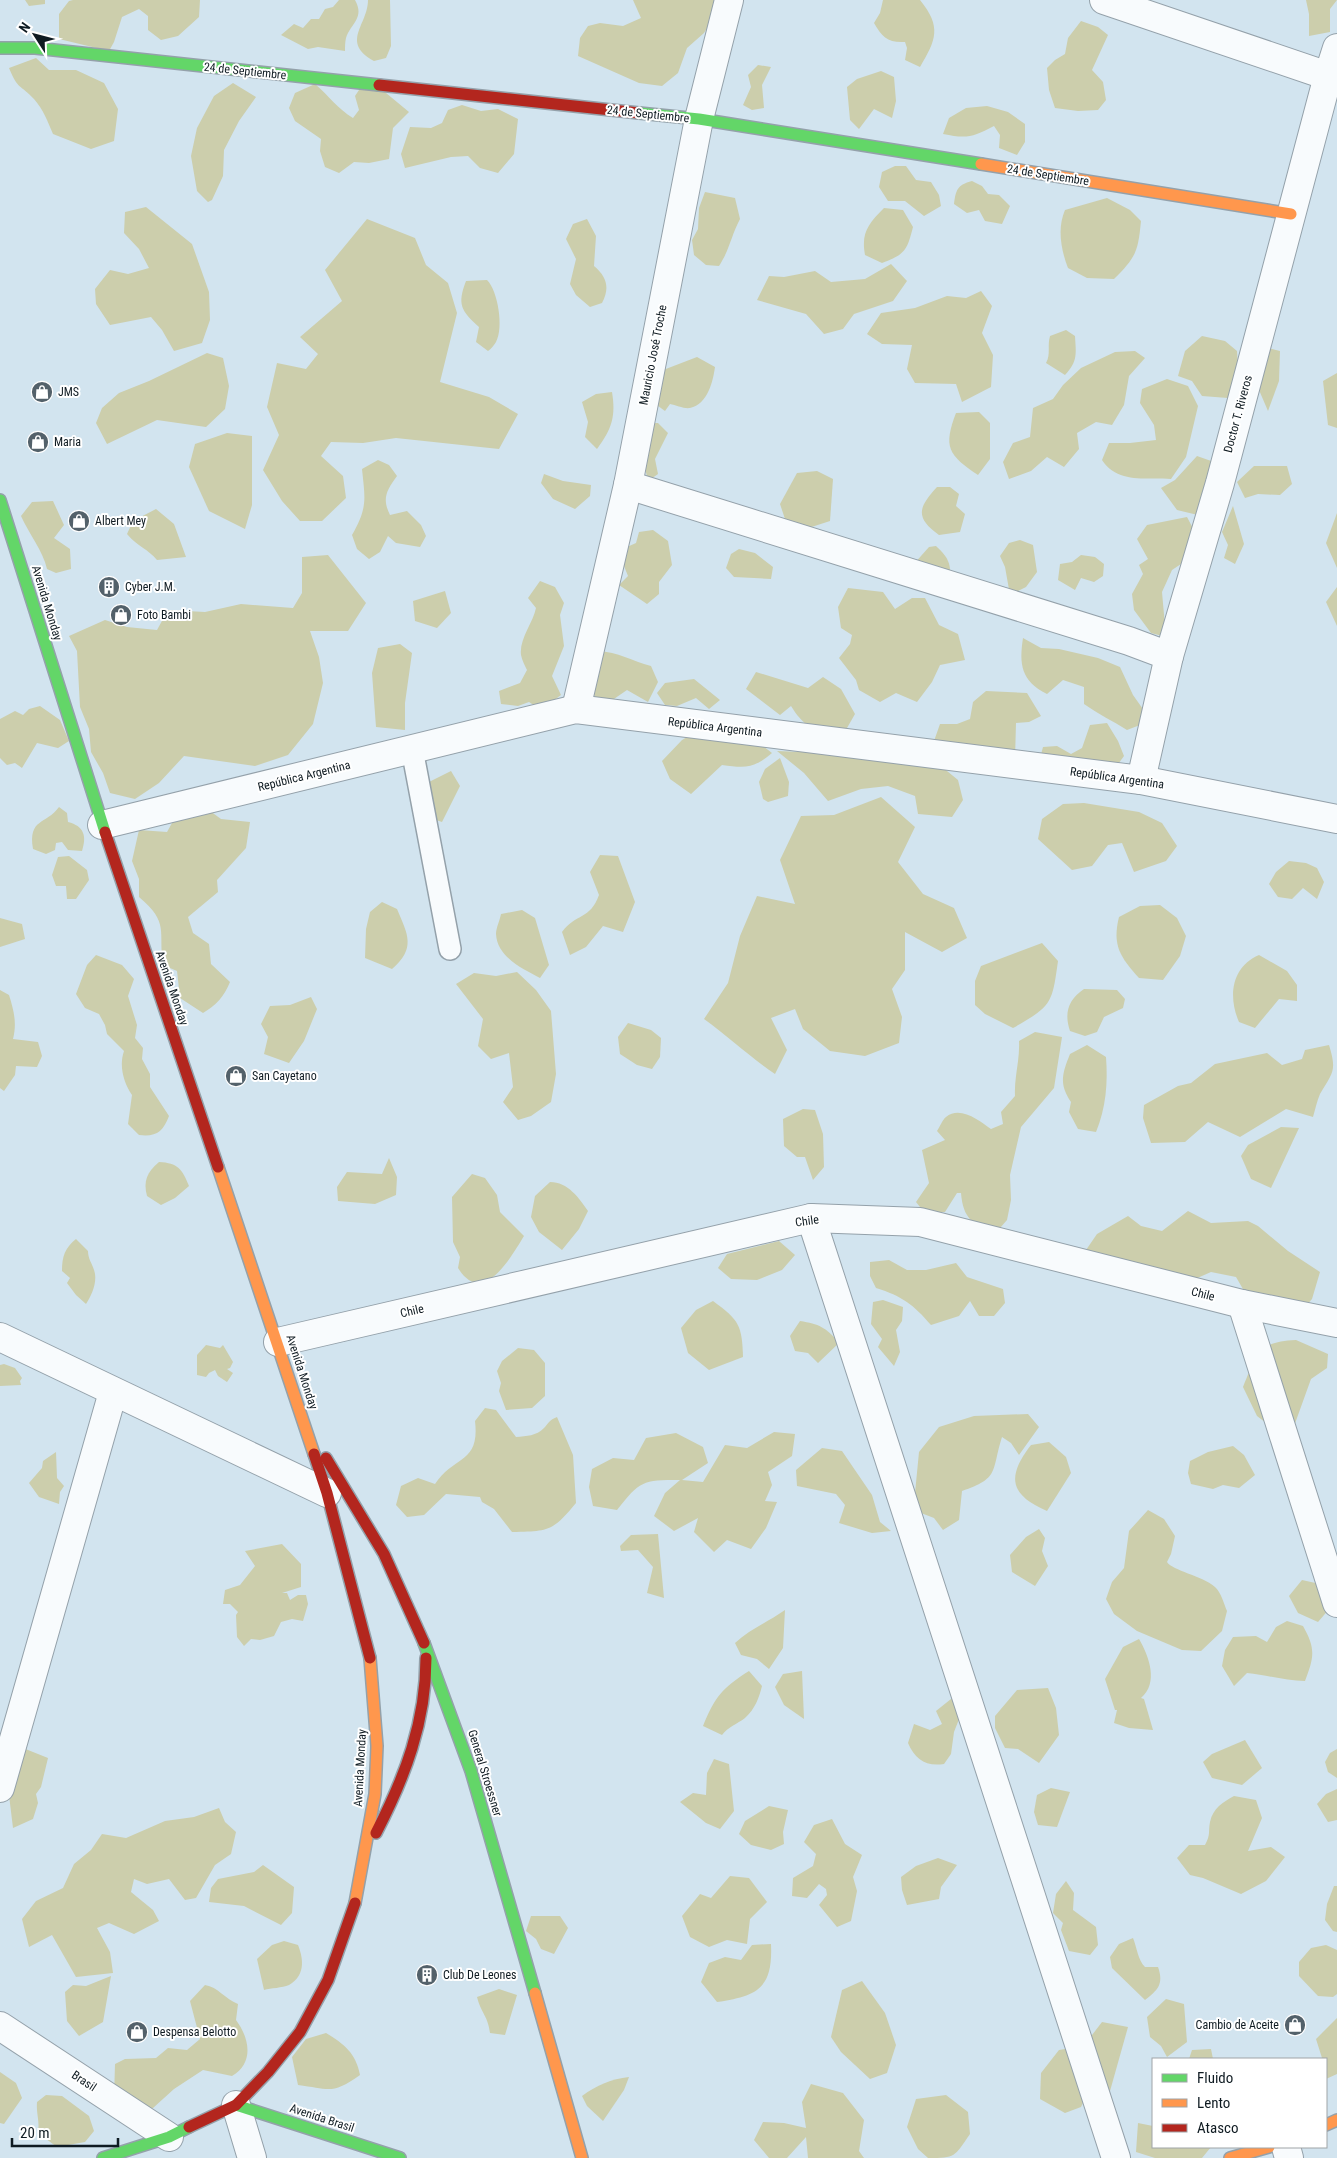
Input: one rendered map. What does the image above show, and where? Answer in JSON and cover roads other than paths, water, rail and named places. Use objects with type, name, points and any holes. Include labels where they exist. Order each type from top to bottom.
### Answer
[{"type":"street","name":"Mauricio José Troche","points":[[576,709],[628,485],[699,119],[729,0]]},
{"type":"street","points":[[1104,0],[1332,78]]},
{"type":"street","name":"24 de Septiembre","points":[[0,48],[44,49],[699,119],[1291,214]]},
{"type":"street","name":"Doctor T. Riveros","points":[[1142,780],[1169,656],[1220,483],[1291,214],[1332,78],[1337,48]]},
{"type":"street","points":[[628,485],[1129,641],[1169,656]]},
{"type":"street","name":"Avenida Monday","points":[[0,500],[102,825],[278,1342],[327,1494],[360,1614],[370,1660],[375,1701],[377,1746],[375,1794],[366,1852],[353,1914],[328,1980],[300,2032],[268,2072],[236,2105],[169,2137],[103,2158]]},
{"type":"street","name":"República Argentina","points":[[102,825],[576,709],[1142,780],[1337,819]]},
{"type":"street","points":[[811,1218],[1116,2158]]},
{"type":"street","name":"Chile","points":[[278,1342],[811,1218],[920,1222],[1242,1304],[1337,1323]]},
{"type":"street","points":[[1242,1304],[1337,1603]]},
{"type":"street","points":[[0,1337],[327,1494]]},
{"type":"street","points":[[0,1788],[113,1392]]},
{"type":"street","name":"General Stroessner","points":[[303,1421],[384,1554],[425,1645],[471,1772],[582,2158]]},
{"type":"street","points":[[366,1852],[392,1804],[411,1757],[421,1719],[427,1677],[425,1645]]},
{"type":"street","name":"Brasil","points":[[0,2026],[169,2137]]},
{"type":"street","points":[[236,2105],[252,2158]]},
{"type":"street","name":"Avenida Brasil","points":[[236,2105],[400,2158]]},
{"type":"street","points":[[1230,2158],[1265,2148]]},
{"type":"lane","points":[[412,749],[450,949]]},
{"type":"place","name":"JMS","points":[[42,392]]},
{"type":"place","name":"Maria","points":[[38,442]]},
{"type":"place","name":"Albert Mey","points":[[79,521]]},
{"type":"place","name":"Cyber J.M.","points":[[109,587]]},
{"type":"place","name":"Foto Bambi","points":[[121,615]]},
{"type":"place","name":"San Cayetano","points":[[236,1076]]},
{"type":"place","name":"Club De Leones","points":[[427,1975]]},
{"type":"place","name":"Cambio de Aceite","points":[[1295,2025]]},
{"type":"place","name":"Despensa Belotto","points":[[137,2032]]}]
